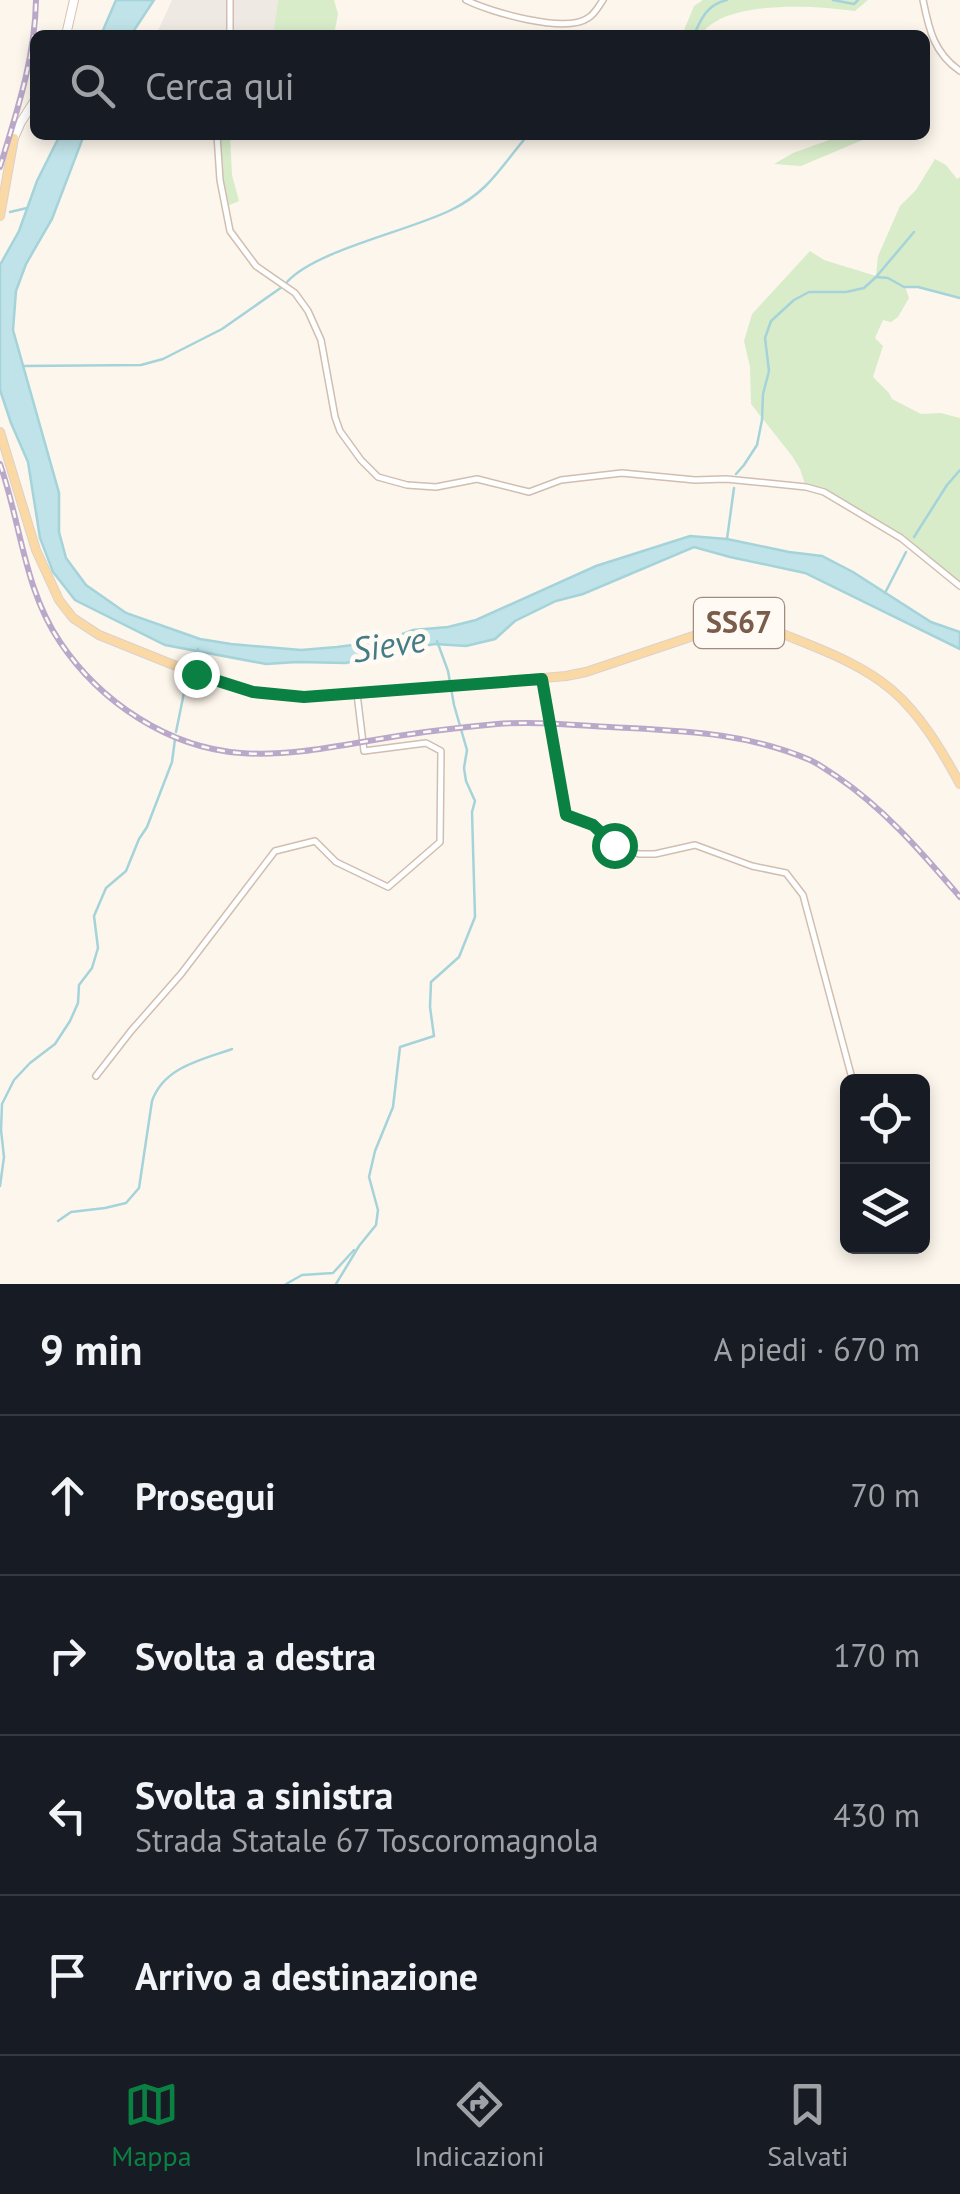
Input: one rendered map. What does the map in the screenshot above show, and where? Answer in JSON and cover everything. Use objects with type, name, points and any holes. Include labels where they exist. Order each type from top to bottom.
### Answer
[{"type":"main road","points":[[0,216],[14,138]]},
{"type":"main road","name":"SS67","points":[[0,432],[43,565],[59,600],[73,618],[99,635],[196,674],[253,692],[304,697],[542,679],[586,672],[739,623],[766,628],[852,664],[890,688],[922,723],[960,784]]},
{"type":"street","points":[[67,30],[74,0]]},
{"type":"street","points":[[230,0],[230,30]]},
{"type":"street","points":[[466,0],[493,12],[566,24],[586,20],[602,0]]},
{"type":"street","points":[[923,0],[936,48],[945,61],[960,71]]},
{"type":"street","points":[[14,138],[30,109]]},
{"type":"street","points":[[217,140],[230,232],[256,266],[295,293],[308,311],[322,340],[344,438],[378,477],[408,486],[436,487],[477,479],[530,492],[562,480],[609,474],[806,487],[824,492],[901,538],[960,586]]},
{"type":"street","points":[[542,679],[566,815],[593,825],[624,850],[655,854],[695,845],[752,866],[786,873],[796,882],[803,895],[852,1074]]},
{"type":"street","points":[[96,1076],[181,974],[275,851],[315,840],[336,862],[388,888],[440,842],[441,751],[426,744],[364,751],[356,694]]},
{"type":"shaded area","points":[[172,0],[278,0],[274,30],[158,30]]},
{"type":"green space","points":[[278,0],[334,0],[338,14],[335,30],[274,30]]},
{"type":"green space","points":[[703,0],[868,0],[855,11],[815,7],[748,10],[728,16],[706,30],[684,30],[694,6]]},
{"type":"green space","points":[[218,140],[230,140],[232,175],[239,201],[225,207]]},
{"type":"green space","points":[[829,140],[863,140],[801,166],[774,164]]},
{"type":"green space","points":[[935,159],[957,179],[960,177],[960,298],[905,287],[909,298],[898,317],[891,322],[883,320],[875,338],[883,346],[873,377],[892,399],[921,414],[941,413],[960,418],[960,586],[867,516],[806,487],[792,456],[751,404],[750,367],[744,341],[752,314],[810,251],[824,260],[876,276],[878,256],[900,206],[916,190]]},
{"type":"water","points":[[116,0],[154,0],[134,30],[103,30]]},
{"type":"water","name":"Sieve","points":[[58,140],[82,140],[52,219],[26,264],[16,291],[13,330],[59,493],[59,532],[66,558],[86,585],[126,613],[200,639],[231,644],[301,650],[384,641],[413,630],[476,620],[596,566],[690,536],[822,556],[931,622],[960,632],[960,649],[805,573],[694,547],[583,594],[556,601],[515,621],[495,639],[466,646],[435,644],[346,663],[266,664],[165,645],[75,600],[53,572],[40,538],[28,462],[0,390],[0,265],[19,231]]},
{"type":"waterway","points":[[696,30],[706,13],[727,0]]},
{"type":"waterway","points":[[833,0],[854,4],[858,0]]},
{"type":"waterway","points":[[287,282],[319,260],[464,203],[494,177],[524,140]]},
{"type":"waterway","points":[[10,212],[27,208]]},
{"type":"waterway","points":[[876,277],[914,232]]},
{"type":"waterway","points":[[736,474],[757,445],[769,371],[765,338],[771,321],[794,300],[809,292],[864,288],[876,277],[960,298]]},
{"type":"waterway","points":[[23,366],[141,365],[163,359],[222,329],[282,287]]},
{"type":"waterway","points":[[914,537],[960,470]]},
{"type":"waterway","points":[[727,539],[734,488]]},
{"type":"waterway","points":[[885,593],[906,552]]},
{"type":"waterway","points":[[336,1284],[376,1225],[378,1210],[369,1177],[393,1107],[400,1047],[434,1036],[431,982],[459,957],[475,917],[475,801],[466,781],[467,750],[437,641]]},
{"type":"waterway","points":[[191,666],[198,649]]},
{"type":"waterway","points":[[176,732],[187,678]]},
{"type":"waterway","points":[[0,1186],[4,1157],[2,1104],[14,1080],[55,1044],[70,1021],[78,1003],[79,985],[92,968],[98,948],[94,916],[106,888],[126,871],[147,827],[172,762],[175,739]]},
{"type":"waterway","points":[[58,1221],[71,1212],[126,1203],[139,1188],[152,1101],[158,1089],[185,1066],[232,1049]]},
{"type":"waterway","points":[[286,1284],[302,1275],[333,1273],[354,1250]]},
{"type":"railway","points":[[34,30],[36,0]]},
{"type":"railway","points":[[0,167],[30,57]]},
{"type":"railway","points":[[0,464],[38,600],[60,642],[95,684],[163,732],[214,749],[256,754],[511,723],[737,738],[786,751],[836,776],[887,817],[960,897]]},
{"type":"route","points":[[196,674],[253,692],[304,697],[542,679],[566,815],[593,825],[614,845]]}]
